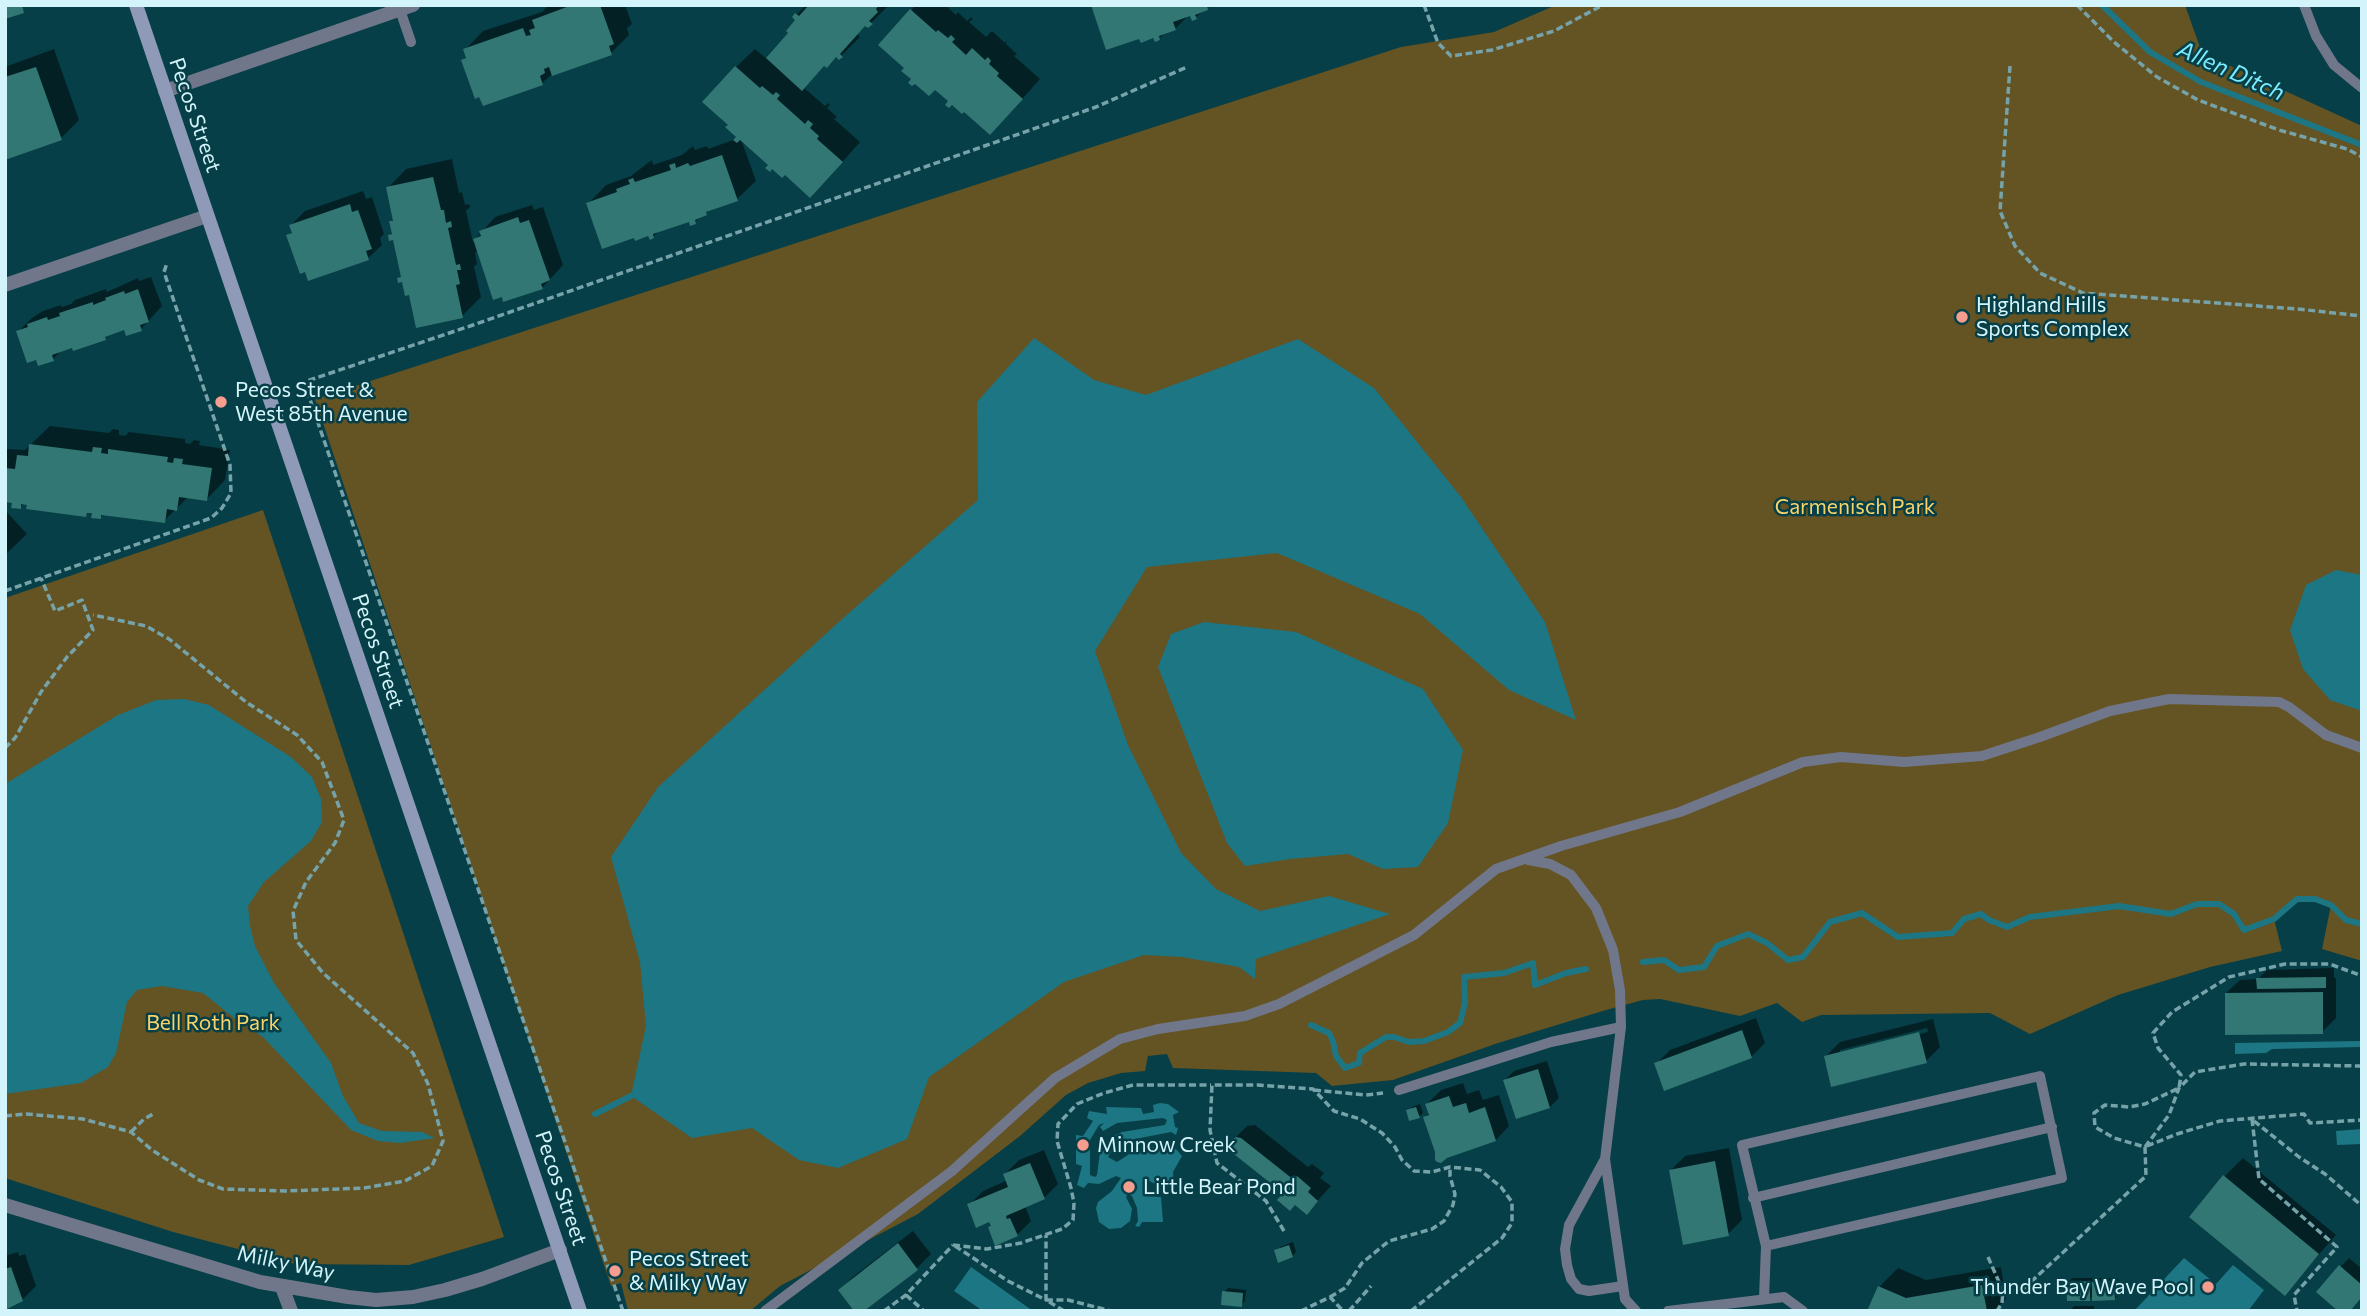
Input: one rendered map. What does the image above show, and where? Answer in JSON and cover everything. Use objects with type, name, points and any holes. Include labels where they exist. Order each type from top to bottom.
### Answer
[{"type":"main road","name":"Pecos Street","points":[[136,5],[580,1311]]},
{"type":"street","points":[[165,91],[406,8]]},
{"type":"street","points":[[5,285],[207,216]]},
{"type":"street","name":"Milky Way","points":[[5,1205],[225,1272],[282,1286],[367,1299],[412,1297],[482,1279],[560,1251]]},
{"type":"street","points":[[282,1286],[291,1311]]},
{"type":"lane","points":[[2304,5],[2316,36],[2334,65],[2362,88]]},
{"type":"lane","points":[[406,8],[411,42]]},
{"type":"lane","points":[[765,1311],[953,1171],[1055,1078],[1120,1039],[1158,1029],[1245,1016],[1279,1004],[1414,935],[1496,869],[1561,846],[1681,812],[1803,762],[1841,757],[1903,762],[1982,756],[2110,711],[2169,699],[2279,702],[2326,735],[2362,748]]},
{"type":"lane","points":[[1525,859],[1550,864],[1571,875],[1597,908],[1613,950],[1620,990],[1621,1027],[1605,1159],[1625,1299],[1636,1311]]},
{"type":"lane","points":[[1399,1090],[1551,1042],[1621,1027]]},
{"type":"lane","points":[[1764,1299],[1766,1246],[1742,1145],[2040,1076],[2062,1178],[1766,1246]]},
{"type":"lane","points":[[1753,1198],[2052,1127]]},
{"type":"lane","points":[[1605,1159],[1569,1225],[1565,1249],[1567,1265],[1579,1289],[1589,1291],[1623,1286]]},
{"type":"lane","points":[[1668,1311],[1784,1297],[1803,1311]]},
{"type":"path","points":[[1424,5],[1438,43],[1451,55],[1492,50],[1553,31],[1603,5]]},
{"type":"path","points":[[2077,5],[2114,42],[2157,77],[2198,100],[2279,130],[2347,149],[2362,157]]},
{"type":"path","points":[[2010,66],[2000,211],[2015,246],[2040,273],[2083,293],[2362,316]]},
{"type":"path","points":[[623,1311],[304,382],[1096,107],[1187,67]]},
{"type":"path","points":[[5,591],[211,518],[231,494],[230,465],[164,272],[167,263]]},
{"type":"path","points":[[5,748],[15,738],[41,692],[67,657],[93,630],[82,600],[55,611],[41,578]]},
{"type":"path","points":[[5,1116],[39,1115],[83,1119],[131,1132],[152,1150],[199,1180],[223,1189],[286,1191],[364,1188],[405,1181],[432,1166],[443,1141],[428,1084],[413,1053],[323,973],[296,940],[293,911],[306,882],[335,843],[344,820],[322,762],[297,735],[246,702],[169,639],[146,626],[93,615]]},
{"type":"path","points":[[2003,1291],[2021,1291],[2147,1176],[2145,1147],[2169,1115],[2181,1076],[2158,1048],[2153,1034],[2172,1012],[2229,977],[2285,964],[2330,964],[2362,976]]},
{"type":"path","points":[[2362,1066],[2244,1064],[2194,1072],[2179,1088],[2145,1104],[2129,1107],[2105,1105],[2094,1113],[2095,1127],[2113,1138],[2145,1147],[2220,1121],[2304,1114],[2310,1123],[2362,1120]]},
{"type":"path","points":[[953,1245],[987,1249],[1021,1243],[1062,1229],[1073,1220],[1071,1188],[1057,1141],[1058,1124],[1077,1104],[1104,1093],[1133,1085],[1258,1084],[1366,1095],[1399,1090]]},
{"type":"path","points":[[1212,1085],[1210,1130],[1217,1163],[1266,1202],[1284,1231]]},
{"type":"path","points":[[1313,1089],[1335,1111],[1360,1119],[1382,1133],[1414,1171],[1432,1172],[1450,1167],[1480,1170],[1501,1186],[1512,1202],[1512,1223],[1502,1238],[1411,1311]]},
{"type":"path","points":[[131,1132],[144,1119],[155,1113]]},
{"type":"path","points":[[2252,1119],[2325,1174],[2362,1206]]},
{"type":"path","points":[[2252,1119],[2259,1179],[2337,1247],[2294,1295],[2297,1311]]},
{"type":"path","points":[[1301,1311],[1345,1287],[1362,1263],[1389,1241],[1432,1229],[1444,1221],[1454,1205],[1455,1194],[1450,1167]]},
{"type":"path","points":[[1045,1300],[1046,1235]]},
{"type":"path","points":[[884,1311],[906,1295],[953,1245]]},
{"type":"path","points":[[953,1245],[1009,1281],[1064,1311]]},
{"type":"path","points":[[1988,1257],[2003,1291],[2002,1303],[1997,1311]]},
{"type":"path","points":[[1349,1311],[1371,1286]]},
{"type":"path","points":[[906,1295],[924,1311]]},
{"type":"path","points":[[1330,1297],[1343,1311]]},
{"type":"path","points":[[1045,1300],[1068,1300],[1111,1311]]},
{"type":"green space","name":"Carmenisch Park","points":[[1556,5],[2185,5],[2202,53],[2362,126],[2362,961],[2322,949],[2331,905],[2315,899],[2297,899],[2274,919],[2282,951],[2210,967],[2118,995],[2030,1034],[1990,1013],[1821,1015],[1802,1022],[1777,1003],[1740,1016],[1660,999],[1643,1000],[1606,1010],[1498,1043],[1393,1080],[1332,1086],[1316,1073],[1173,1068],[1167,1054],[1148,1056],[1145,1071],[1121,1073],[1088,1083],[1066,1095],[1020,1136],[918,1214],[780,1286],[750,1311],[628,1311],[621,1283],[611,1286],[315,399],[1401,47],[1494,32]]},
{"type":"green space","name":"Bell Roth Park","points":[[263,510],[504,1237],[409,1265],[295,1264],[173,1232],[5,1178],[5,598]]},
{"type":"water","points":[[1034,338],[1094,380],[1146,395],[1298,339],[1374,388],[1461,497],[1545,622],[1576,720],[1509,690],[1420,614],[1277,553],[1147,567],[1095,651],[1128,745],[1181,853],[1216,889],[1260,911],[1329,896],[1390,914],[1256,959],[1255,979],[1239,967],[1182,957],[1144,955],[1064,982],[929,1077],[907,1139],[838,1168],[799,1160],[752,1128],[692,1138],[631,1096],[646,1026],[640,962],[611,857],[658,787],[841,620],[978,500],[977,402]]},
{"type":"water","points":[[2336,570],[2362,575],[2362,711],[2330,700],[2303,669],[2290,630],[2306,585]]},
{"type":"water","points":[[1204,622],[1296,632],[1423,689],[1463,750],[1448,823],[1418,867],[1383,869],[1348,854],[1245,866],[1227,843],[1158,667],[1171,634]]},
{"type":"water","points":[[184,699],[209,705],[291,757],[312,777],[321,799],[322,822],[311,841],[264,882],[248,906],[255,946],[274,983],[331,1063],[343,1096],[359,1123],[382,1131],[422,1132],[435,1138],[400,1143],[378,1141],[351,1130],[263,1037],[203,993],[162,986],[137,990],[127,1002],[116,1053],[108,1067],[81,1083],[5,1094],[5,784],[118,715],[156,700]]},
{"type":"water","points":[[2362,1041],[2362,1047],[2272,1049],[2266,1053],[2235,1054],[2235,1043]]},
{"type":"water","points":[[1168,1104],[1179,1112],[1173,1115],[1175,1127],[1178,1128],[1176,1135],[1171,1132],[1125,1141],[1114,1147],[1108,1157],[1117,1162],[1131,1153],[1163,1145],[1175,1148],[1182,1156],[1173,1172],[1174,1184],[1160,1186],[1149,1181],[1143,1186],[1149,1192],[1146,1196],[1161,1197],[1163,1222],[1142,1222],[1139,1227],[1135,1226],[1138,1221],[1137,1208],[1132,1196],[1128,1194],[1126,1197],[1132,1209],[1130,1221],[1121,1228],[1109,1229],[1099,1222],[1096,1208],[1098,1202],[1112,1191],[1121,1178],[1116,1176],[1099,1184],[1088,1183],[1084,1188],[1077,1185],[1082,1166],[1076,1164],[1076,1135],[1083,1136],[1093,1121],[1087,1118],[1089,1111],[1107,1114],[1106,1107],[1141,1108],[1143,1114],[1154,1112],[1153,1105]],"holes":[[[1163,1118],[1167,1120],[1165,1125],[1122,1132],[1111,1137],[1100,1152],[1097,1175],[1090,1175],[1090,1140],[1099,1125],[1104,1123],[1100,1127],[1103,1131],[1117,1123]]]},
{"type":"water","points":[[2362,1129],[2362,1144],[2337,1145],[2336,1131]]},
{"type":"water","name":"Thunder Bay Wave Pool","points":[[2184,1258],[2216,1284],[2233,1265],[2264,1290],[2248,1311],[2134,1311]]},
{"type":"water","points":[[971,1267],[1033,1311],[983,1311],[954,1291]]},
{"type":"building","points":[[5,5],[22,5],[24,13],[5,19]]},
{"type":"building","points":[[572,5],[600,5],[614,44],[609,46],[612,55],[552,76],[549,67],[544,69],[545,73],[540,76],[543,85],[483,106],[479,97],[475,99],[461,60],[466,58],[463,49],[523,28],[526,36],[531,35],[529,30],[535,28],[532,20]]},
{"type":"building","points":[[809,5],[879,5],[876,9],[878,12],[869,21],[873,24],[868,28],[865,26],[840,54],[843,57],[839,60],[836,57],[827,68],[824,66],[802,91],[766,58],[788,33],[786,31],[795,20],[792,17],[795,13],[799,16]]},
{"type":"building","points":[[1091,5],[1207,5],[1208,10],[1195,15],[1197,19],[1192,21],[1190,16],[1173,22],[1176,30],[1159,36],[1160,40],[1155,42],[1153,38],[1141,43],[1139,39],[1106,50]]},
{"type":"building","points":[[910,9],[936,32],[938,30],[948,38],[951,35],[955,39],[952,42],[966,55],[972,48],[985,60],[988,57],[991,61],[989,64],[999,73],[997,76],[1023,99],[990,135],[964,112],[962,114],[952,105],[949,108],[945,105],[948,101],[935,90],[929,96],[915,84],[912,86],[908,83],[911,79],[901,71],[904,68],[878,45]]},
{"type":"building","points":[[735,66],[760,88],[762,86],[773,95],[776,92],[780,95],[777,99],[805,124],[808,120],[813,124],[810,128],[819,136],[817,139],[843,162],[810,198],[785,175],[782,178],[772,169],[770,172],[765,168],[768,165],[740,140],[737,143],[733,140],[736,137],[725,127],[728,125],[702,102]]},
{"type":"building","points":[[36,67],[62,140],[5,160],[5,77]]},
{"type":"building","points":[[722,155],[738,201],[706,212],[707,215],[695,220],[696,224],[690,226],[689,222],[653,234],[654,238],[650,240],[648,236],[635,241],[634,238],[602,249],[586,203],[617,192],[616,189],[630,184],[628,180],[633,178],[635,182],[671,170],[669,165],[675,163],[676,168],[688,163],[690,166]]},
{"type":"building","points":[[433,177],[446,223],[451,221],[452,227],[448,228],[456,265],[460,264],[461,270],[457,270],[460,284],[456,285],[463,318],[416,328],[409,295],[405,296],[402,282],[398,283],[397,278],[401,277],[393,240],[389,241],[388,235],[392,234],[389,221],[393,221],[386,187]]},
{"type":"building","points":[[350,204],[352,212],[358,210],[372,249],[366,251],[369,260],[308,281],[305,272],[300,274],[286,235],[292,233],[289,225]]},
{"type":"building","points":[[518,217],[520,223],[529,220],[550,280],[541,284],[543,289],[503,302],[502,297],[493,300],[473,239],[481,236],[479,231]]},
{"type":"building","points":[[138,289],[149,322],[140,325],[142,331],[126,336],[124,330],[105,337],[106,340],[52,355],[54,361],[38,366],[36,360],[27,363],[16,331],[47,317],[48,320],[60,316],[59,313],[93,302],[93,305],[124,291],[125,294]]},
{"type":"building","points":[[29,444],[92,452],[93,447],[102,448],[101,453],[108,454],[108,449],[168,457],[167,462],[173,463],[174,458],[183,459],[182,464],[212,468],[207,501],[179,497],[177,511],[167,509],[165,523],[101,515],[101,519],[91,518],[92,513],[87,513],[86,517],[26,509],[27,505],[21,504],[21,509],[11,508],[12,503],[5,502],[5,468],[15,469],[17,455],[28,456]]},
{"type":"building","points":[[2326,977],[2326,988],[2257,989],[2256,978]]},
{"type":"building","points":[[2323,992],[2323,1034],[2225,1035],[2225,993]]},
{"type":"building","points":[[1742,1030],[1752,1058],[1664,1091],[1654,1063]]},
{"type":"building","points":[[1919,1032],[1927,1063],[1831,1087],[1824,1056]]},
{"type":"building","points":[[1538,1069],[1550,1108],[1516,1119],[1503,1080]]},
{"type":"building","points":[[1449,1096],[1453,1107],[1466,1103],[1469,1113],[1485,1107],[1496,1141],[1447,1158],[1441,1163],[1435,1160],[1435,1152],[1423,1117],[1429,1115],[1425,1104]]},
{"type":"building","points":[[1416,1107],[1420,1118],[1409,1121],[1406,1110]]},
{"type":"building","points":[[1236,1137],[1241,1138],[1294,1180],[1297,1176],[1311,1188],[1308,1192],[1318,1201],[1307,1215],[1295,1205],[1290,1211],[1277,1200],[1283,1193],[1230,1151],[1229,1142]]},
{"type":"building","points":[[1715,1161],[1729,1236],[1683,1245],[1669,1170]]},
{"type":"building","points":[[1030,1163],[1045,1199],[1006,1216],[1007,1219],[1010,1218],[1018,1236],[995,1246],[988,1227],[991,1226],[989,1222],[976,1228],[967,1204],[1008,1187],[1003,1174]]},
{"type":"building","points":[[2223,1175],[2319,1254],[2285,1296],[2189,1217]]},
{"type":"building","points":[[898,1243],[918,1270],[864,1311],[854,1311],[838,1290]]},
{"type":"building","points":[[1289,1245],[1293,1257],[1278,1263],[1274,1250]]},
{"type":"building","points":[[2339,1265],[2362,1285],[2362,1297],[2350,1311],[2338,1311],[2316,1292]]},
{"type":"building","points":[[11,1267],[23,1301],[5,1310],[5,1269]]},
{"type":"building","points":[[2090,1281],[2090,1301],[2067,1301],[2066,1282]]},
{"type":"building","points":[[2114,1281],[2115,1300],[2092,1301],[2092,1282]]},
{"type":"building","points":[[1982,1285],[1987,1311],[1867,1311],[1878,1286],[1906,1298]]},
{"type":"building","points":[[1222,1291],[1243,1293],[1242,1307],[1221,1305]]},
{"type":"waterway","name":"Allen Ditch","points":[[2102,5],[2150,52],[2201,82],[2362,145]]},
{"type":"waterway","points":[[1643,962],[1664,960],[1679,970],[1704,967],[1717,946],[1748,934],[1767,943],[1788,960],[1803,957],[1830,922],[1862,913],[1898,937],[1952,933],[1964,919],[1981,914],[2007,927],[2030,917],[2119,906],[2171,914],[2197,904],[2219,904],[2234,914],[2244,930],[2274,919],[2297,899],[2315,899],[2331,905],[2346,920],[2362,924]]},
{"type":"waterway","points":[[1311,1025],[1329,1033],[1336,1056],[1345,1068],[1359,1063],[1360,1053],[1386,1037],[1409,1042],[1424,1041],[1448,1032],[1460,1023],[1465,1003],[1464,977],[1504,973],[1533,963],[1535,985],[1566,973],[1586,969]]},
{"type":"waterway","points":[[595,1114],[631,1096]]},
{"type":"place","name":"Highland Hills Sports Complex","points":[[1962,317]]},
{"type":"place","name":"Pecos Street & West 85th Avenue","points":[[221,402]]},
{"type":"place","name":"Minnow Creek","points":[[1083,1145]]},
{"type":"place","name":"Little Bear Pond","points":[[1129,1187]]},
{"type":"place","name":"Pecos Street & Milky Way","points":[[615,1271]]},
{"type":"place","name":"Thunder Bay Wave Pool","points":[[2208,1287]]}]
